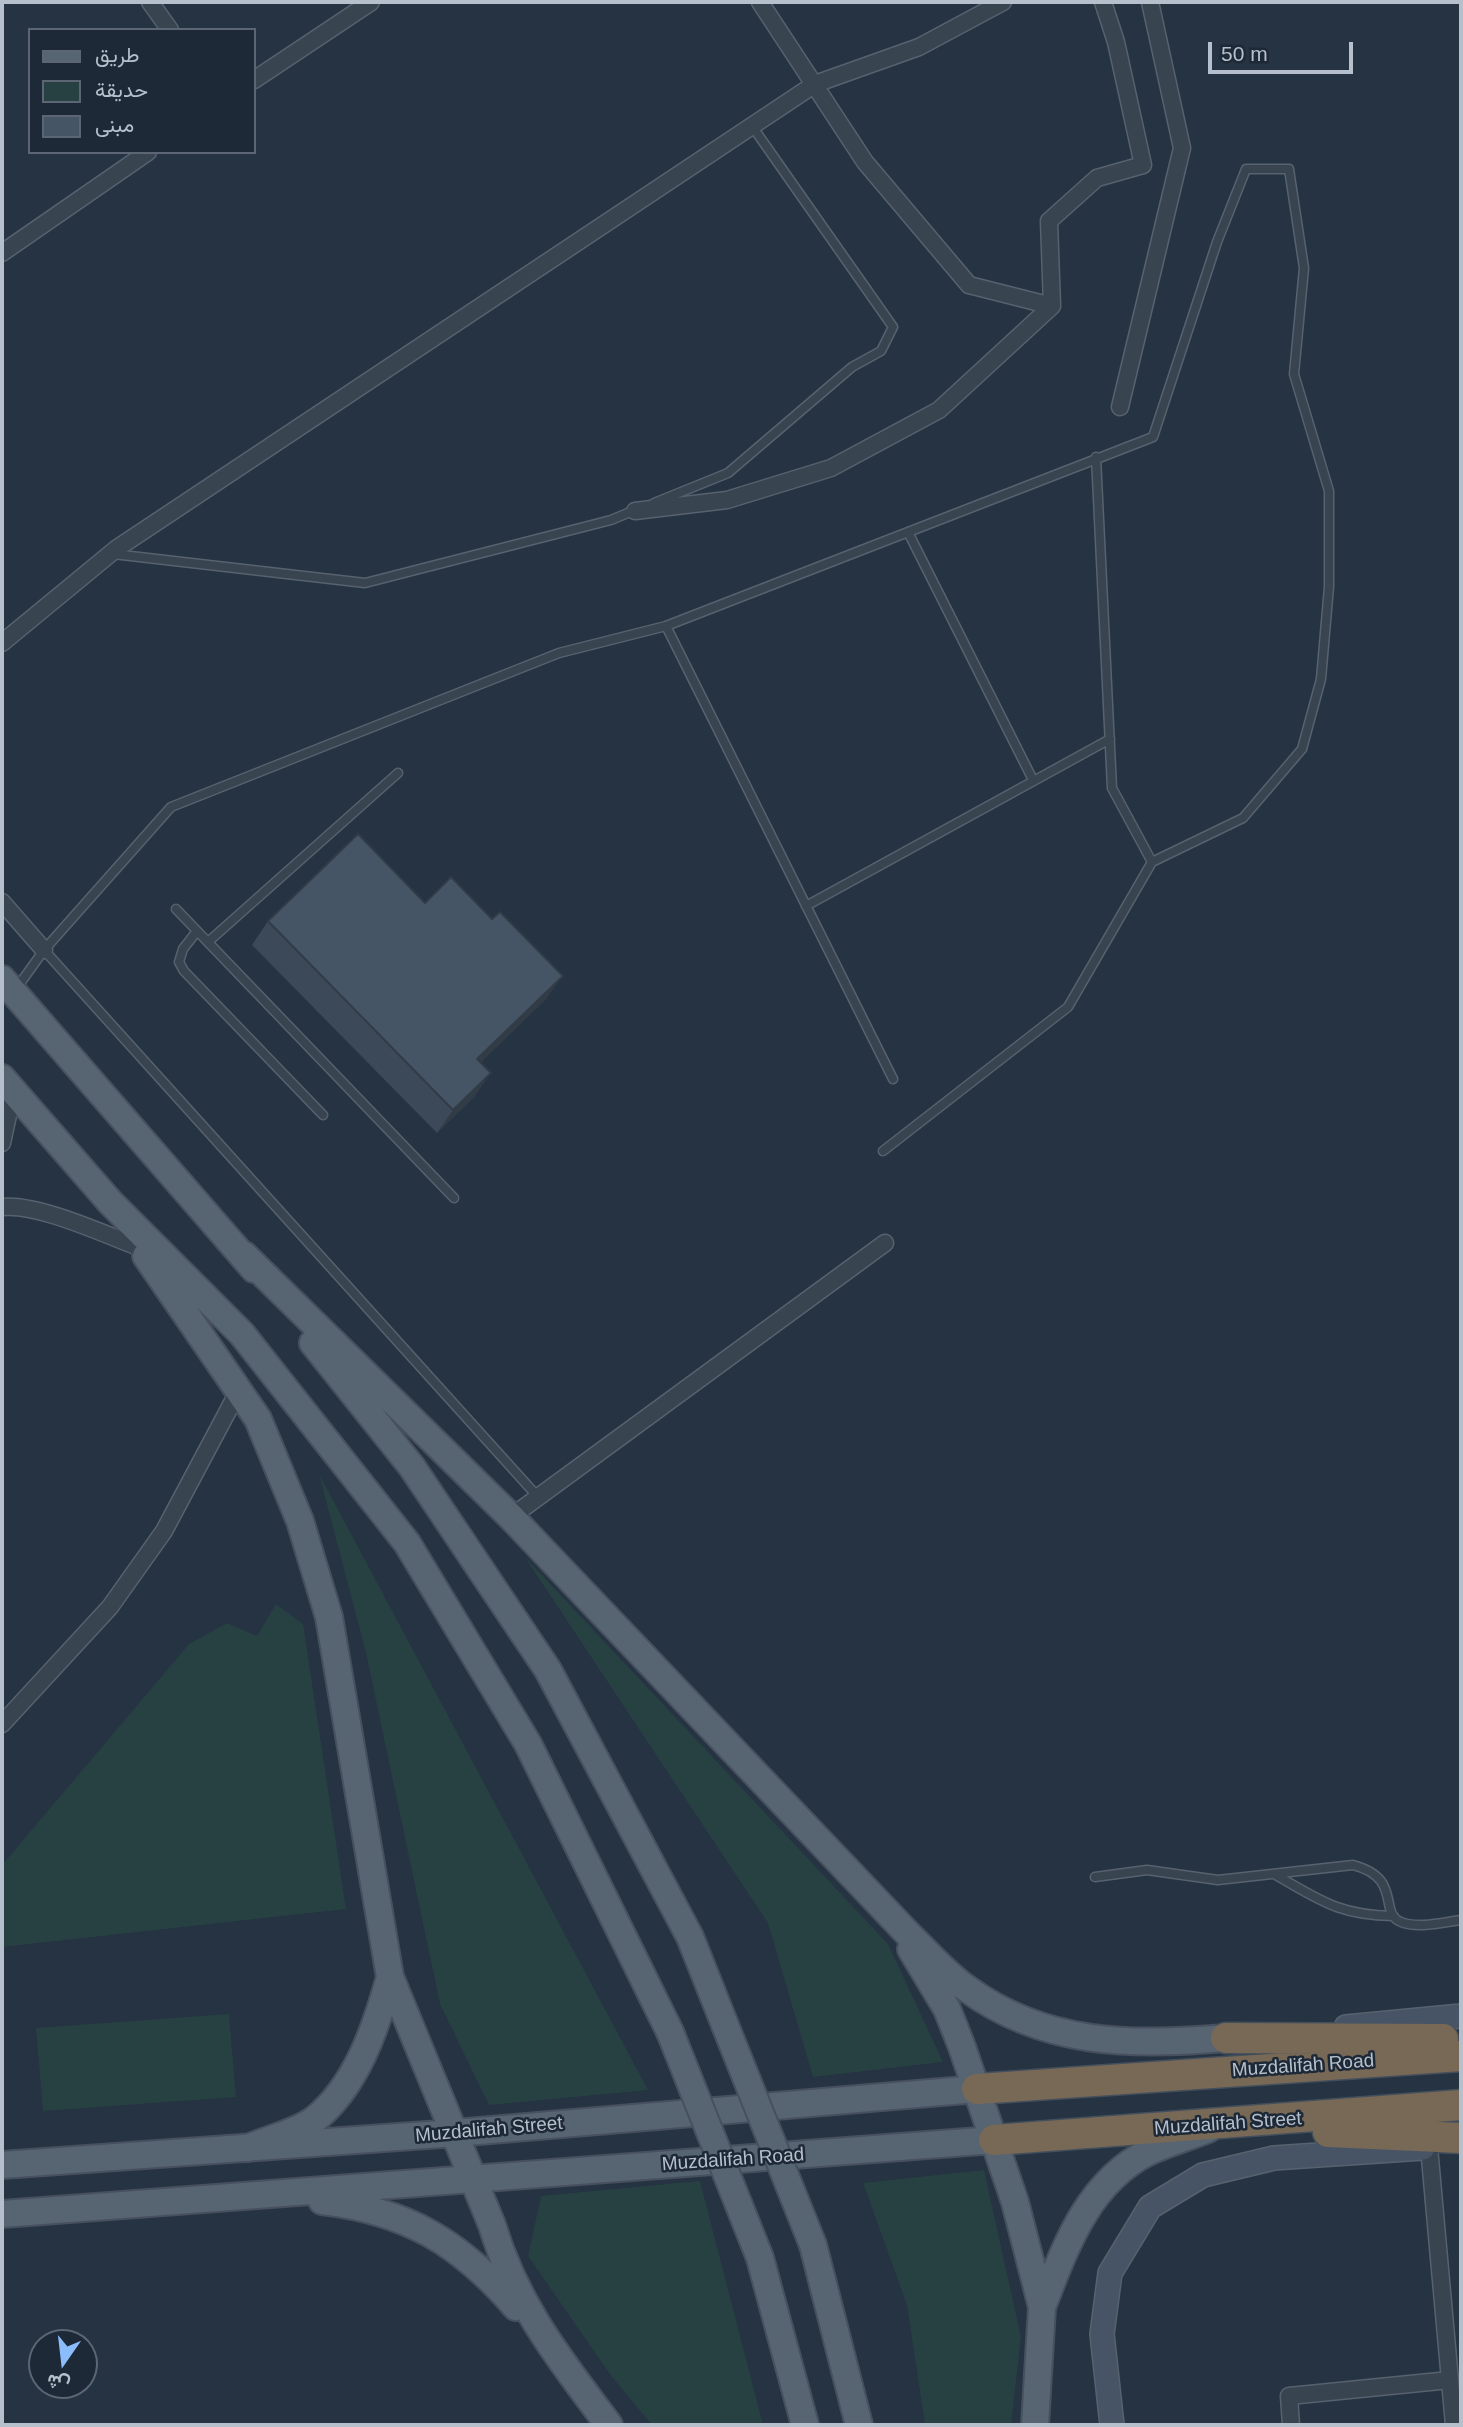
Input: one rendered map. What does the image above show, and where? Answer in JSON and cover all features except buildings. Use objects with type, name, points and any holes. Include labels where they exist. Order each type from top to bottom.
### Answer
[{"type":"highway","points":[[1226,2038],[1461,2039]]},
{"type":"highway","name":"Muzdalifah Road","points":[[977,2089],[1461,2056]]},
{"type":"highway","name":"Muzdalifah Street","points":[[994,2140],[1461,2105]]},
{"type":"highway","points":[[1219,2125],[1461,2138]]},
{"type":"main road","points":[[8,985],[136,1136],[244,1255],[511,1517],[890,1915],[966,1988],[1037,2028],[1074,2037],[1117,2041],[1226,2038]]},
{"type":"main road","points":[[8,1085],[110,1202],[242,1334],[407,1543],[528,1744],[670,2032],[760,2258],[805,2425]]},
{"type":"main road","points":[[110,1202],[258,1419],[300,1521],[329,1617],[390,1977],[455,2133],[501,2256],[541,2336]]},
{"type":"main road","points":[[244,1255],[412,1467],[548,1670],[690,1937],[813,2245],[859,2425]]},
{"type":"main road","points":[[890,1915],[947,2009],[1015,2202],[1042,2307],[1035,2425]]},
{"type":"main road","points":[[248,2148],[313,2120],[348,2082],[377,2022],[390,1977]]},
{"type":"main road","name":"Muzdalifah Street","points":[[2,2165],[455,2133],[977,2089]]},
{"type":"main road","points":[[1042,2307],[1063,2253],[1084,2210],[1107,2184],[1147,2152],[1219,2125]]},
{"type":"main road","name":"Muzdalifah Road","points":[[472,2179],[994,2140]]},
{"type":"main road","points":[[9,2215],[472,2179]]},
{"type":"main road","points":[[261,2194],[349,2204],[400,2219],[440,2238],[484,2271],[541,2336],[609,2425]]},
{"type":"street","points":[[150,2],[169,28]]},
{"type":"street","points":[[256,79],[371,2]]},
{"type":"street","points":[[760,2],[865,162],[969,285],[1052,306]]},
{"type":"street","points":[[2,643],[111,554],[815,84],[919,47],[1003,2]]},
{"type":"street","points":[[635,511],[727,500],[831,468],[939,410],[1052,306],[1049,221],[1097,178],[1143,165],[1116,42],[1103,2]]},
{"type":"street","points":[[1120,407],[1182,148],[1150,2]]},
{"type":"street","points":[[2,253],[145,154]]},
{"type":"street","points":[[2,902],[44,950]]},
{"type":"street","points":[[2,1143],[8,1085]]},
{"type":"street","points":[[2,1207],[13,1206],[74,1223],[141,1248]]},
{"type":"street","points":[[511,1517],[885,1243]]},
{"type":"street","points":[[2,1724],[110,1607],[164,1531],[239,1390]]},
{"type":"street","points":[[1226,2038],[1461,2016]]},
{"type":"street","points":[[1112,2425],[1102,2333],[1110,2273],[1150,2207],[1203,2175],[1274,2158],[1461,2144]]},
{"type":"street","points":[[1429,2147],[1454,2425]]},
{"type":"street","points":[[1292,2425],[1289,2396],[1450,2380]]},
{"type":"lane","points":[[111,554],[365,583],[611,520],[728,473],[852,367],[881,351],[893,327],[752,126]]},
{"type":"lane","points":[[8,985],[44,950],[171,807],[559,653],[666,626],[909,534],[1096,457],[1153,437],[1217,242],[1246,169],[1289,169],[1304,268],[1294,374],[1329,491],[1329,587],[1321,679],[1302,750],[1243,818],[1152,862],[1068,1007],[883,1151]]},
{"type":"lane","points":[[1096,457],[1112,788],[1152,862]]},
{"type":"lane","points":[[909,534],[1033,780]]},
{"type":"lane","points":[[666,626],[893,1079]]},
{"type":"lane","points":[[806,906],[1110,739]]},
{"type":"lane","points":[[208,942],[398,773]]},
{"type":"lane","points":[[176,909],[454,1198]]},
{"type":"lane","points":[[197,930],[183,949],[179,962],[184,971],[323,1115]]},
{"type":"lane","points":[[44,950],[538,1497]]},
{"type":"lane","points":[[1095,1877],[1147,1870],[1218,1880],[1353,1865],[1371,1870],[1382,1880],[1393,1916],[1400,1922],[1416,1924],[1461,1920]]},
{"type":"lane","points":[[1274,1874],[1342,1911],[1360,1915],[1393,1916]]},
{"type":"green space","points":[[319,1474],[648,2090],[489,2105],[440,2004],[366,1653]]},
{"type":"green space","points":[[524,1556],[888,1944],[943,2062],[813,2077],[768,1923]]},
{"type":"green space","points":[[276,1604],[303,1624],[346,1909],[2,1947],[2,1865],[189,1644],[227,1623],[257,1636]]},
{"type":"green space","points":[[229,2014],[236,2097],[43,2111],[36,2028]]},
{"type":"green space","points":[[984,2170],[1021,2337],[1011,2425],[925,2425],[907,2305],[863,2183]]},
{"type":"green space","points":[[700,2181],[763,2425],[652,2425],[612,2377],[528,2256],[541,2196]]}]
